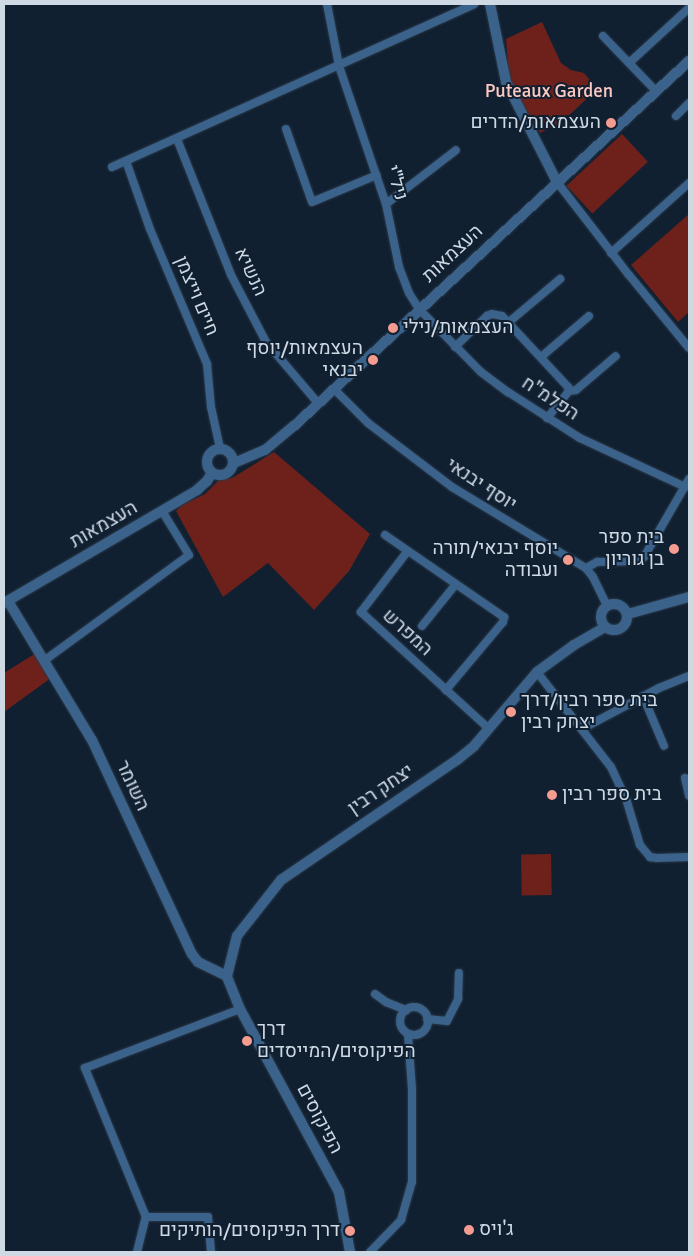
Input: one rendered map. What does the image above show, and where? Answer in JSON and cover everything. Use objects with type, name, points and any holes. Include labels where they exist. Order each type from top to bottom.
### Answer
[{"type":"street","name":"ניל\"י","points":[[327,4],[339,66],[386,204],[399,266],[409,293],[419,309]]},
{"type":"street","points":[[112,167],[474,4]]},
{"type":"street","points":[[490,4],[506,82],[557,182],[611,253],[689,348]]},
{"type":"street","points":[[629,63],[689,8]]},
{"type":"street","points":[[603,36],[656,91]]},
{"type":"street","name":"העצמאות","points":[[234,462],[255,455],[272,445],[656,91],[689,63]]},
{"type":"street","points":[[676,116],[689,103]]},
{"type":"street","points":[[286,129],[312,202],[377,175]]},
{"type":"street","name":"הנשיא","points":[[177,139],[231,275],[266,342],[318,404]]},
{"type":"street","points":[[386,204],[456,150]]},
{"type":"street","name":"חיים וייצמן","points":[[126,161],[150,229],[207,364],[211,407],[220,448]]},
{"type":"street","points":[[611,253],[689,183]]},
{"type":"street","points":[[509,322],[560,279]]},
{"type":"street","name":"הפלמ\"ח","points":[[419,309],[481,372],[547,418],[622,459],[685,487]]},
{"type":"street","points":[[455,347],[492,314],[502,316],[541,356],[568,387],[569,391]]},
{"type":"street","points":[[541,356],[589,316]]},
{"type":"street","points":[[547,418],[569,391],[576,390],[616,356]]},
{"type":"street","name":"יוסף יבנאי","points":[[334,389],[368,423],[452,487],[586,568],[594,578],[607,606]]},
{"type":"street","points":[[220,448],[228,451],[234,462],[231,470],[224,475],[212,473],[207,466],[208,458],[212,451],[220,448]]},
{"type":"street","name":"העצמאות","points":[[6,602],[162,511],[203,485],[212,473]]},
{"type":"street","points":[[586,568],[598,562],[637,561],[644,557],[689,479]]},
{"type":"street","points":[[45,660],[189,555],[162,511]]},
{"type":"street","points":[[385,535],[407,552],[504,616],[503,622],[446,690]]},
{"type":"street","name":"המפרש","points":[[407,552],[360,612],[489,729]]},
{"type":"street","points":[[422,626],[456,584]]},
{"type":"street","points":[[628,614],[689,597]]},
{"type":"street","name":"השומר","points":[[6,602],[45,660],[92,740],[192,954],[198,962],[227,976]]},
{"type":"street","points":[[620,605],[628,614],[623,628],[614,631],[605,627],[601,616],[607,606],[620,605]]},
{"type":"street","name":"יצחק רבין","points":[[227,976],[237,936],[281,880],[457,760],[474,746],[537,672],[574,645],[605,627]]},
{"type":"street","points":[[537,672],[610,766],[618,780],[637,838],[645,852],[650,857],[657,858],[689,858]]},
{"type":"street","points":[[582,729],[643,696],[689,676]]},
{"type":"street","points":[[643,696],[664,746]]},
{"type":"street","points":[[684,778],[689,796]]},
{"type":"street","points":[[427,1019],[447,1020],[458,999],[459,973]]},
{"type":"street","points":[[137,1252],[146,1217],[85,1068],[240,1010],[227,976]]},
{"type":"street","points":[[374,994],[386,1002],[406,1010],[419,1009],[427,1019],[426,1027],[420,1033],[408,1034]]},
{"type":"street","name":"הפיקוסים","points":[[240,1010],[339,1192],[350,1252]]},
{"type":"street","points":[[370,1252],[401,1220],[412,1182],[412,1089],[408,1034],[402,1028],[400,1020],[406,1010]]},
{"type":"street","points":[[146,1217],[208,1217],[211,1252]]},
{"type":"green space","name":"Puteaux Garden","points":[[542,22],[561,63],[571,70],[584,73],[597,89],[562,122],[540,133],[510,87],[506,39]]},
{"type":"green space","points":[[622,134],[648,162],[592,214],[566,186]]},
{"type":"green space","points":[[689,214],[689,312],[678,322],[631,265]]},
{"type":"green space","points":[[274,452],[370,534],[349,571],[314,610],[268,563],[223,597],[176,511],[182,505],[205,494],[219,480],[232,478]]},
{"type":"green space","points":[[36,653],[51,678],[4,712],[4,673]]},
{"type":"green space","points":[[551,854],[552,895],[522,896],[521,855]]},
{"type":"place","name":"העצמאות/הדרים","points":[[611,123]]},
{"type":"place","name":"העצמאות/נילי","points":[[393,328]]},
{"type":"place","name":"העצמאות/יוסף יבנאי","points":[[373,360]]},
{"type":"place","name":"בית ספר בן גוריון","points":[[674,549]]},
{"type":"place","name":"יוסף יבנאי/תורה ועבודה","points":[[568,560]]},
{"type":"place","name":"בית ספר רבין/דרך יצחק רבין","points":[[511,712]]},
{"type":"place","name":"בית ספר רבין","points":[[552,795]]},
{"type":"place","name":"דרך הפיקוסים/המייסדים","points":[[247,1041]]},
{"type":"place","name":"ג'ויס","points":[[469,1230]]},
{"type":"place","name":"דרך הפיקוסים/הותיקים","points":[[350,1231]]}]
